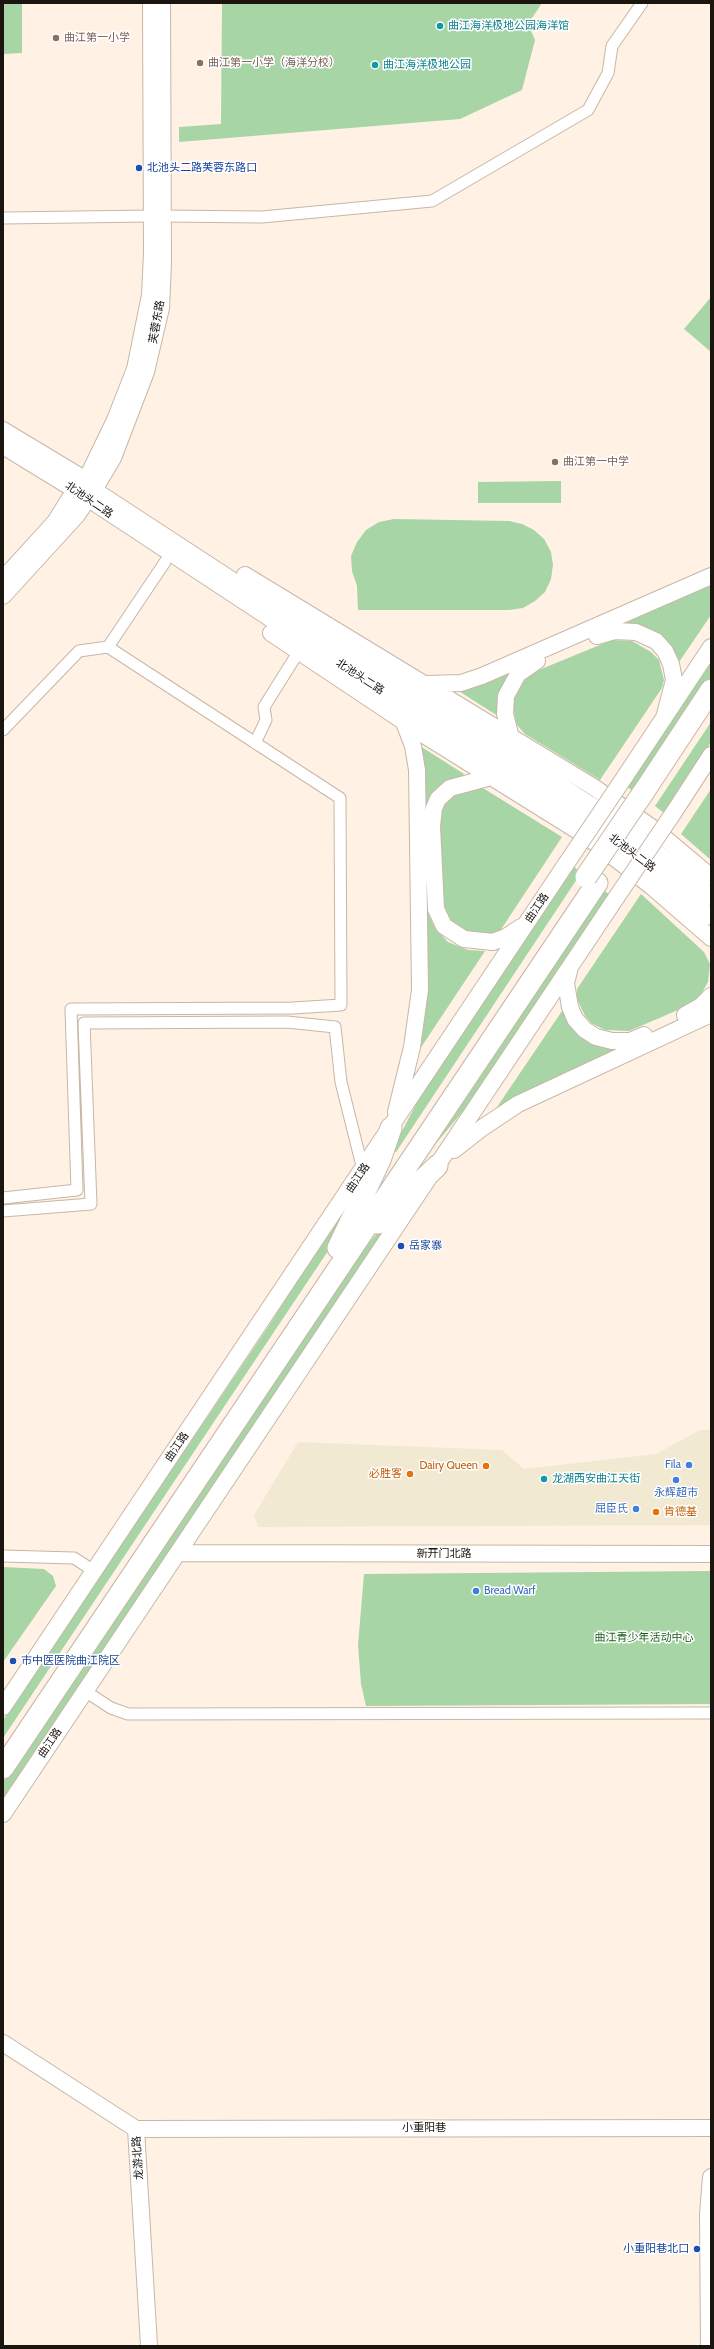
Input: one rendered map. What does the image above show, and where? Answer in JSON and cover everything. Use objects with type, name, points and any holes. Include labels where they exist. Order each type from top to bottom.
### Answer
[{"type":"highway","name":"曲江路","points":[[649,794],[711,690]]},
{"type":"highway","name":"曲江路","points":[[3,1768],[342,1252],[591,880],[649,794],[711,712]]},
{"type":"highway","points":[[342,1252],[380,1160],[391,1128]]},
{"type":"highway","points":[[342,1252],[437,1166]]},
{"type":"highway","name":"曲江路","points":[[3,1748],[342,1252]]},
{"type":"main road","name":"芙蓉东路","points":[[151,3],[157,216]]},
{"type":"main road","name":"芙蓉东路","points":[[3,596],[64,530],[90,494],[115,420],[135,369],[145,330],[150,295],[157,216],[162,3]]},
{"type":"main road","name":"北池头二路","points":[[3,430],[90,494],[382,692],[523,780],[632,852],[710,917]]},
{"type":"main road","name":"北池头二路","points":[[3,446],[90,494],[527,764],[627,828],[711,897]]},
{"type":"main road","name":"芙蓉东路","points":[[3,579],[54,522],[90,494]]},
{"type":"main road","points":[[90,494],[109,525],[404,721],[607,852],[711,938]]},
{"type":"main road","points":[[90,494],[126,500],[300,610],[510,736],[654,828],[711,877]]},
{"type":"main road","points":[[379,672],[408,682],[424,684],[450,684],[482,676],[711,576]]},
{"type":"main road","points":[[527,764],[519,756],[510,736],[505,714],[506,696],[518,674],[529,664],[601,634],[615,630],[643,634],[656,641],[665,651],[671,664],[674,680],[664,718]]},
{"type":"main road","name":"曲江路","points":[[3,1707],[711,648]]},
{"type":"main road","points":[[382,692],[404,721],[413,746],[417,770],[420,990],[412,1047],[391,1128]]},
{"type":"main road","name":"曲江路","points":[[3,1814],[711,755]]},
{"type":"main road","points":[[523,780],[513,777],[490,776],[450,788],[438,799],[434,808],[432,826],[436,909],[439,919],[449,931],[464,939],[479,942],[492,942],[506,938],[530,918]]},
{"type":"main road","points":[[571,966],[566,983],[566,992],[575,1019],[590,1034],[612,1041],[634,1039],[694,1011],[711,996]]},
{"type":"main road","points":[[437,1166],[467,1138],[518,1104],[711,1014]]},
{"type":"main road","name":"新开门北路","points":[[178,1553],[711,1554]]},
{"type":"main road","name":"龙游北路","points":[[3,2043],[136,2128],[149,2346]]},
{"type":"main road","name":"小重阳巷","points":[[136,2128],[711,2128]]},
{"type":"main road","points":[[709,2346],[708,2214],[711,2177]]},
{"type":"street","points":[[3,218],[157,216],[262,217],[432,202],[588,110],[608,73],[612,46],[642,3]]},
{"type":"street","points":[[108,647],[165,562]]},
{"type":"street","points":[[3,730],[78,651],[108,647],[340,798],[341,1005],[293,1008],[71,1009],[77,1190],[3,1198]]},
{"type":"street","points":[[254,743],[266,720],[264,707],[299,651]]},
{"type":"street","points":[[3,1211],[91,1204],[84,1023],[287,1022],[335,1027],[341,1082],[363,1170]]},
{"type":"street","points":[[3,1556],[74,1558],[94,1571]]},
{"type":"street","points":[[85,1691],[111,1708],[128,1714],[711,1713]]},
{"type":"shaded area","name":"龙湖西安曲江天街","points":[[700,1430],[711,1430],[711,1525],[258,1527],[254,1515],[298,1442],[502,1450],[524,1469],[656,1454]]},
{"type":"green space","points":[[3,3],[22,3],[22,53],[3,54]]},
{"type":"green space","name":"曲江海洋极地公园","points":[[222,3],[542,3],[528,24],[535,40],[522,90],[460,119],[179,142],[179,127],[221,124]]},
{"type":"green space","points":[[711,297],[711,352],[684,329]]},
{"type":"green space","points":[[561,481],[561,503],[478,503],[478,482]]},
{"type":"green space","points":[[394,519],[509,521],[522,524],[534,530],[544,539],[551,552],[553,565],[551,579],[545,592],[535,601],[523,608],[509,610],[358,610],[357,586],[352,571],[351,556],[357,542],[366,530],[379,522]]},
{"type":"green space","points":[[711,581],[711,615],[677,665],[673,657],[611,626]]},
{"type":"green space","points":[[612,640],[632,641],[651,652],[659,660],[664,680],[662,688],[600,780],[525,734],[517,725],[513,708],[514,699],[522,683],[534,672]]},
{"type":"green space","points":[[711,660],[711,681],[636,793],[627,787]]},
{"type":"green space","points":[[519,665],[501,718],[457,690]]},
{"type":"green space","points":[[711,722],[711,742],[664,813],[655,806]]},
{"type":"green space","points":[[420,746],[464,774],[423,819]]},
{"type":"green space","points":[[478,785],[562,837],[496,937],[454,931],[444,918],[435,830],[441,807],[453,795]]},
{"type":"green space","points":[[711,789],[711,860],[681,834]]},
{"type":"green space","points":[[573,866],[581,873],[396,1152],[392,1150],[420,1097]]},
{"type":"green space","points":[[600,888],[609,894],[474,1098],[418,1165]]},
{"type":"green space","points":[[641,894],[704,952],[710,964],[708,982],[700,996],[685,1007],[629,1031],[605,1030],[591,1023],[585,1016],[577,999],[577,989]]},
{"type":"green space","points":[[425,906],[435,928],[448,942],[468,950],[485,951],[414,1058]]},
{"type":"green space","points":[[564,1008],[623,1049],[493,1113]]},
{"type":"green space","points":[[362,1179],[336,1239],[3,1738],[3,1720],[268,1327]]},
{"type":"green space","points":[[397,1210],[400,1211],[3,1804],[3,1782],[343,1273]]},
{"type":"green space","points":[[3,1567],[44,1569],[53,1576],[56,1586],[3,1662]]},
{"type":"green space","name":"曲江青少年活动中心","points":[[711,1571],[711,1704],[366,1706],[361,1684],[358,1645],[364,1574]]},
{"type":"place","name":"曲江海洋极地公园海洋馆","points":[[440,26]]},
{"type":"place","name":"曲江第一小学","points":[[56,38]]},
{"type":"place","name":"曲江第一小学（海洋分校）","points":[[200,63]]},
{"type":"place","name":"曲江海洋极地公园","points":[[375,65]]},
{"type":"place","name":"北池头二路芙蓉东路口","points":[[139,168]]},
{"type":"place","name":"曲江第一中学","points":[[555,462]]},
{"type":"place","name":"岳家寨","points":[[401,1246]]},
{"type":"place","name":"Fila","points":[[689,1465]]},
{"type":"place","name":"Dairy Queen","points":[[486,1466]]},
{"type":"place","name":"必胜客","points":[[410,1474]]},
{"type":"place","name":"龙湖西安曲江天街","points":[[544,1479]]},
{"type":"place","name":"永辉超市","points":[[676,1480]]},
{"type":"place","name":"屈臣氏","points":[[636,1509]]},
{"type":"place","name":"肯德基","points":[[656,1512]]},
{"type":"place","name":"Bread Warf","points":[[476,1591]]},
{"type":"place","name":"市中医医院曲江院区","points":[[13,1661]]},
{"type":"place","name":"小重阳巷北口","points":[[697,2249]]}]
